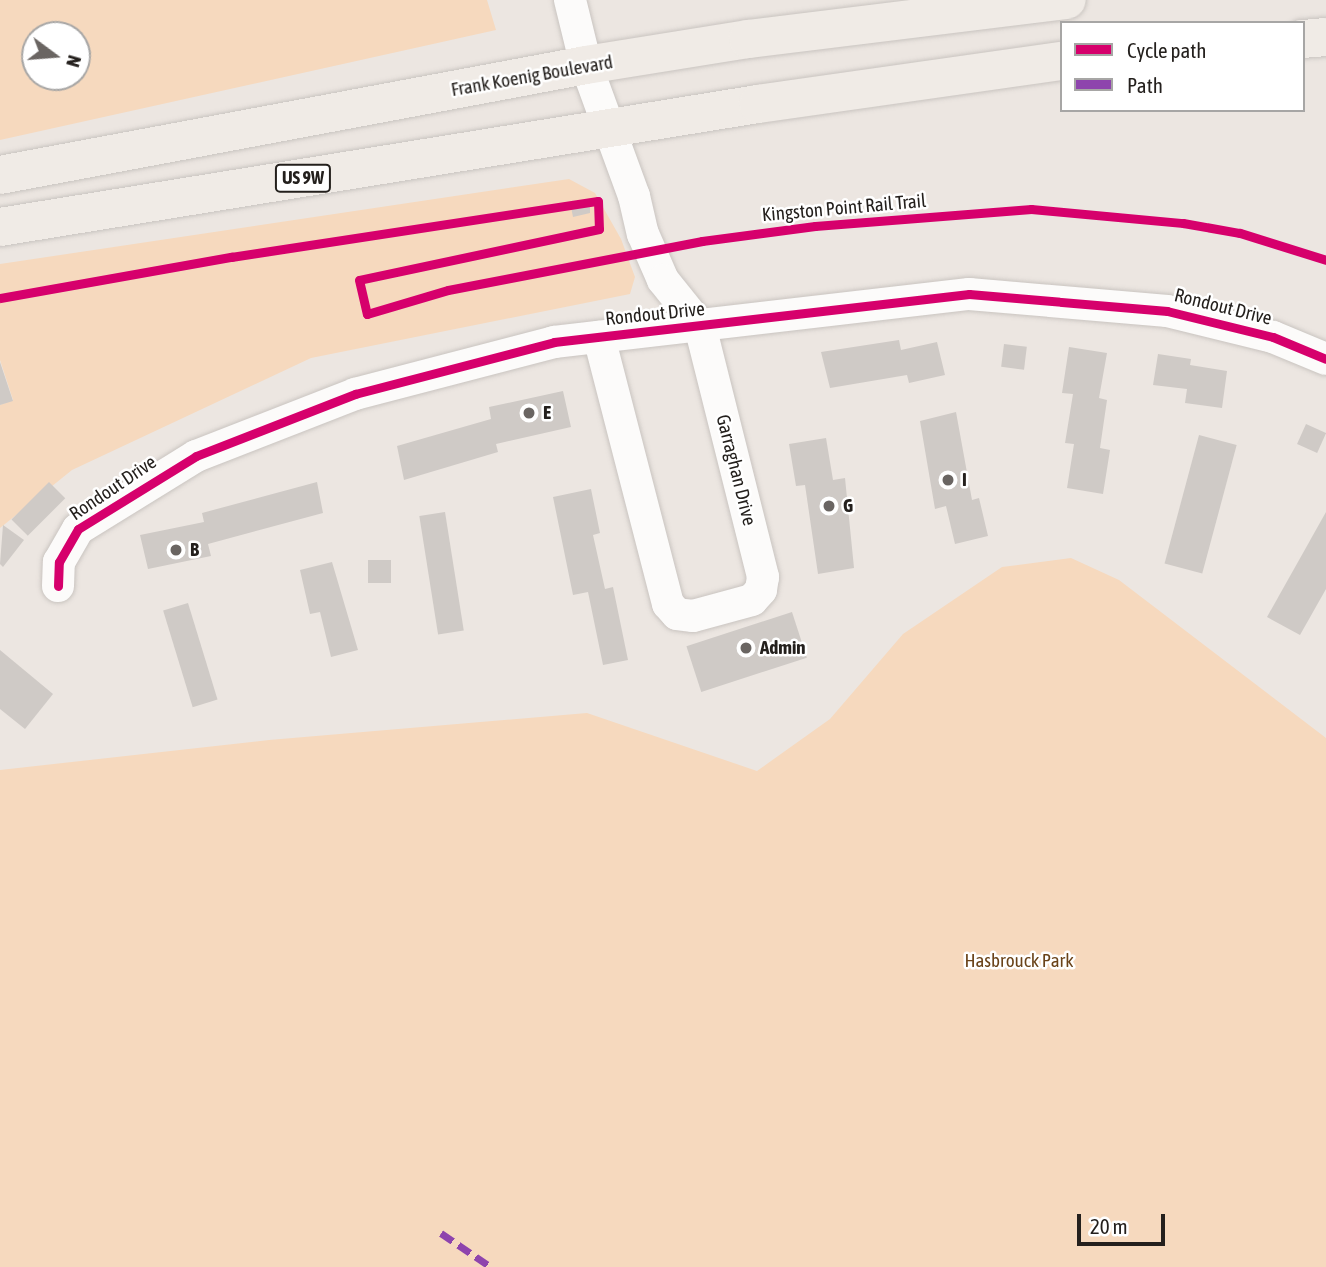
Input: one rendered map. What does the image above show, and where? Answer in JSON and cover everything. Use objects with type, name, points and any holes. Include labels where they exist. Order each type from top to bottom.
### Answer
[{"type":"main road","name":"Frank Koenig Boulevard","points":[[0,175],[586,65],[748,39],[1067,0]]},
{"type":"main road","points":[[1305,39],[1326,37]]},
{"type":"main road","name":"US 9W","points":[[0,227],[919,79],[1060,61]]},
{"type":"street","name":"Garraghan Drive","points":[[570,0],[606,129],[663,279],[700,326],[763,577],[761,590],[752,600],[692,616],[677,614],[668,604],[599,337]]},
{"type":"street","name":"Rondout Drive","points":[[58,586],[59,562],[78,529],[196,456],[355,394],[554,342],[970,294],[1036,296],[1167,311],[1273,337],[1326,359]]},
{"type":"green space","points":[[0,0],[487,0],[496,30],[0,140]]},
{"type":"green space","points":[[569,179],[595,193],[621,239],[635,277],[630,294],[311,358],[72,470],[0,528],[0,405],[13,400],[0,360],[0,264]]},
{"type":"green space","name":"Hasbrouck Park","points":[[1071,558],[1119,580],[1326,738],[1326,1267],[0,1267],[0,770],[269,740],[587,713],[757,771],[830,719],[903,634],[1002,567]]},
{"type":"building","points":[[590,204],[590,213],[573,217],[571,207]]},
{"type":"building","points":[[899,340],[901,350],[937,342],[945,375],[909,383],[907,375],[830,388],[821,352]]},
{"type":"building","points":[[1004,344],[1027,347],[1024,370],[1001,367]]},
{"type":"building","points":[[1069,347],[1107,353],[1099,398],[1107,400],[1100,448],[1110,450],[1103,494],[1067,488],[1074,444],[1065,443],[1073,394],[1062,393]]},
{"type":"building","points":[[1158,354],[1191,359],[1190,365],[1227,371],[1222,408],[1185,403],[1187,389],[1153,385]]},
{"type":"building","points":[[0,362],[13,401],[0,405]]},
{"type":"building","points":[[563,391],[571,427],[496,444],[498,452],[404,480],[397,446],[491,419],[489,407]]},
{"type":"building","points":[[956,412],[972,500],[979,498],[988,536],[955,544],[946,506],[935,509],[920,421]]},
{"type":"building","points":[[1306,424],[1326,433],[1317,453],[1297,444]]},
{"type":"building","points":[[1199,435],[1237,445],[1202,574],[1165,563]]},
{"type":"building","points":[[826,438],[833,480],[845,478],[854,568],[818,574],[805,485],[796,486],[789,444]]},
{"type":"building","points":[[49,482],[65,498],[28,536],[12,519]]},
{"type":"building","points":[[317,482],[323,513],[208,544],[211,556],[148,569],[140,535],[204,522],[202,513]]},
{"type":"building","points":[[591,489],[600,533],[593,535],[605,589],[613,587],[628,660],[603,665],[588,592],[573,595],[553,497]]},
{"type":"building","points":[[445,512],[464,631],[438,635],[419,516]]},
{"type":"building","points":[[1326,512],[1326,589],[1300,635],[1267,617]]},
{"type":"building","points":[[3,525],[24,540],[3,567],[0,564]]},
{"type":"building","points":[[368,560],[391,560],[391,583],[368,583]]},
{"type":"building","points":[[332,562],[358,650],[331,657],[320,612],[310,614],[300,570]]},
{"type":"building","points":[[188,603],[218,700],[193,707],[163,611]]},
{"type":"building","name":"Admin","points":[[792,612],[807,658],[701,692],[686,646]]},
{"type":"building","points":[[0,650],[53,694],[25,729],[0,709]]},
{"type":"marked path","points":[[441,1233],[491,1267]]},
{"type":"cycle path","name":"Kingston Point Rail Trail","points":[[0,298],[231,257],[598,201],[599,229],[359,280],[367,314],[448,290],[702,241],[815,226],[1031,209],[1183,223],[1240,233],[1326,260]]},
{"type":"cycle path","points":[[58,586],[59,562],[78,529],[196,456],[355,394],[554,342],[969,294],[1167,311],[1273,337],[1326,359]]},
{"type":"place","name":"E","points":[[529,413]]},
{"type":"place","name":"I","points":[[948,480]]},
{"type":"place","name":"G","points":[[829,506]]},
{"type":"place","name":"B","points":[[176,550]]},
{"type":"place","name":"Admin","points":[[746,648]]}]
